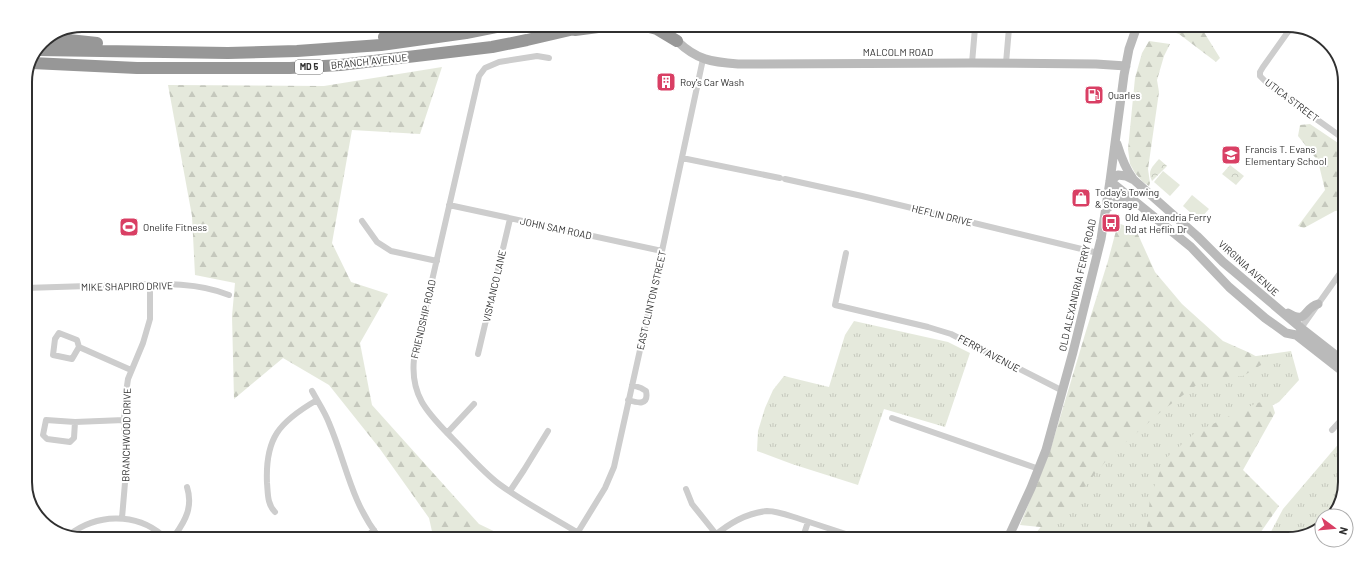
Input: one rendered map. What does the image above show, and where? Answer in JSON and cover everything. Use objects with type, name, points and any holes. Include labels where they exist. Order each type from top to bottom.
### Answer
[{"type":"highway","points":[[336,49],[407,32]]},
{"type":"highway","name":"BRANCH AVENUE","points":[[44,50],[270,53],[381,46],[471,32]]},
{"type":"highway","name":"BRANCH AVENUE","points":[[36,63],[137,68],[250,68],[340,65],[492,47],[558,32]]},
{"type":"highway","points":[[661,32],[677,41]]},
{"type":"highway","points":[[674,32],[677,41]]},
{"type":"highway","points":[[56,39],[145,46],[168,52]]},
{"type":"highway","points":[[34,70],[137,68]]},
{"type":"street","points":[[972,63],[975,32]]},
{"type":"street","points":[[1006,63],[1009,32]]},
{"type":"street","name":"OLD ALEXANDRIA FERRY ROAD","points":[[1011,532],[1039,469],[1050,438],[1098,253],[1106,209],[1126,66],[1135,32]]},
{"type":"street","name":"UTICA STREET","points":[[1288,32],[1263,67],[1260,74],[1261,77],[1269,85],[1338,135]]},
{"type":"street","name":"MALCOLM ROAD","points":[[677,41],[689,51],[703,59],[712,62],[738,64],[1006,63],[1096,64],[1126,66]]},
{"type":"street","name":"FRIENDSHIP ROAD","points":[[549,58],[534,56],[499,62],[487,66],[479,76],[414,358],[413,372],[422,404],[433,419],[493,479],[522,500],[578,532]]},
{"type":"street","name":"EAST CLINTON STREET","points":[[578,532],[610,479],[616,457],[703,59]]},
{"type":"street","points":[[1116,138],[1120,155],[1134,180]]},
{"type":"street","name":"HEFLIN DRIVE","points":[[682,158],[862,196],[1098,253]]},
{"type":"street","points":[[1110,181],[1118,175],[1126,176],[1134,180]]},
{"type":"street","name":"VIRGINIA AVENUE","points":[[1134,180],[1197,236],[1223,262],[1280,310],[1298,331],[1338,367]]},
{"type":"street","name":"VIRGINIA AVENUE","points":[[1110,181],[1191,247],[1229,287],[1265,318],[1286,333],[1298,331],[1338,357]]},
{"type":"street","points":[[1106,209],[1116,201],[1122,199],[1136,202]]},
{"type":"street","name":"JOHN SAM ROAD","points":[[449,205],[662,251]]},
{"type":"street","name":"VISMANCO LANE","points":[[478,354],[510,219]]},
{"type":"street","points":[[362,221],[377,242],[390,250],[437,261]]},
{"type":"street","name":"FERRY AVENUE","points":[[846,253],[835,305],[942,330],[959,337],[1063,391]]},
{"type":"street","points":[[1298,331],[1338,276]]},
{"type":"street","name":"MIKE SHAPIRO DRIVE","points":[[32,288],[150,284],[197,286],[228,295]]},
{"type":"street","name":"BRANCHWOOD DRIVE","points":[[122,518],[126,471],[124,420],[126,386],[131,370],[143,344],[150,319],[150,284]]},
{"type":"street","points":[[1280,310],[1299,318],[1305,315],[1313,305],[1318,304]]},
{"type":"street","points":[[59,333],[77,340],[79,347],[72,359],[53,355],[55,339],[59,333]]},
{"type":"street","points":[[79,347],[131,370]]},
{"type":"street","points":[[628,400],[641,403],[644,402],[647,395],[644,389],[632,385]]},
{"type":"street","points":[[312,391],[330,424],[353,492],[374,530],[372,532]]},
{"type":"street","points":[[275,512],[270,505],[268,496],[267,465],[271,445],[284,423],[296,412],[317,400]]},
{"type":"street","points":[[447,433],[474,404]]},
{"type":"street","points":[[892,418],[1039,469]]},
{"type":"street","points":[[76,422],[74,438],[70,442],[47,439],[43,435],[46,420],[76,422],[124,420]]},
{"type":"street","points":[[1332,430],[1338,423]]},
{"type":"street","points":[[510,491],[548,431]]},
{"type":"street","points":[[177,532],[188,510],[190,496],[187,487]]},
{"type":"street","points":[[686,489],[692,504],[711,532]]},
{"type":"street","points":[[720,532],[737,520],[750,515],[767,512],[782,513],[837,532]]},
{"type":"street","points":[[74,532],[81,527],[100,520],[122,518],[142,523],[158,532]]},
{"type":"street","points":[[805,532],[808,522]]},
{"type":"green space","points":[[1173,32],[1204,32],[1220,58],[1216,62],[1179,34]]},
{"type":"green space","points":[[1149,41],[1170,44],[1164,56],[1157,80],[1159,92],[1148,169],[1149,186],[1135,173],[1130,164],[1128,149],[1135,78],[1142,53]]},
{"type":"green space","points":[[442,67],[420,134],[352,130],[332,243],[351,282],[388,294],[360,343],[372,405],[479,524],[496,532],[432,532],[429,518],[380,449],[329,385],[283,358],[234,399],[232,316],[235,283],[195,275],[192,216],[168,85],[324,86]]},
{"type":"green space","points":[[1310,124],[1338,143],[1338,211],[1304,228],[1298,226],[1325,190],[1318,161],[1298,136],[1300,125]]},
{"type":"green space","points":[[1159,159],[1167,166],[1152,181],[1150,172],[1152,167]]},
{"type":"green space","points":[[1230,165],[1244,176],[1236,185],[1222,174]]},
{"type":"green space","points":[[1163,171],[1180,185],[1170,196],[1154,182]]},
{"type":"green space","points":[[1192,195],[1209,209],[1199,220],[1183,206]]},
{"type":"green space","points":[[1118,223],[1136,230],[1155,272],[1182,304],[1223,341],[1266,362],[1243,376],[1206,378],[1163,410],[1110,456],[1050,528],[1020,525],[1050,451],[1108,261]]},
{"type":"green space","points":[[854,321],[948,342],[970,353],[945,427],[884,409],[858,485],[757,451],[758,431],[765,408],[773,390],[784,376],[829,387],[845,335]]},
{"type":"green space","points":[[1291,351],[1299,380],[1279,402],[1221,431],[1197,532],[1037,532],[1090,464],[1222,361]]},
{"type":"green space","points":[[1271,400],[1275,413],[1243,470],[1279,506],[1261,532],[1153,532],[1147,528],[1150,498],[1164,460],[1196,432],[1257,403]]},
{"type":"green space","points":[[1338,445],[1338,489],[1330,508],[1314,508],[1314,525],[1310,527],[1295,532],[1271,532],[1283,509]]},
{"type":"place","name":"Roy's Car Wash","points":[[666,82]]},
{"type":"place","name":"Quarles","points":[[1094,95]]},
{"type":"place","name":"Francis T. Evans Elementary School","points":[[1231,155]]},
{"type":"place","name":"Today's Towing & Storage","points":[[1081,198]]},
{"type":"place","name":"Old Alexandria Ferry Rd at Heflin Dr","points":[[1111,223]]},
{"type":"place","name":"Onelife Fitness","points":[[129,227]]}]
